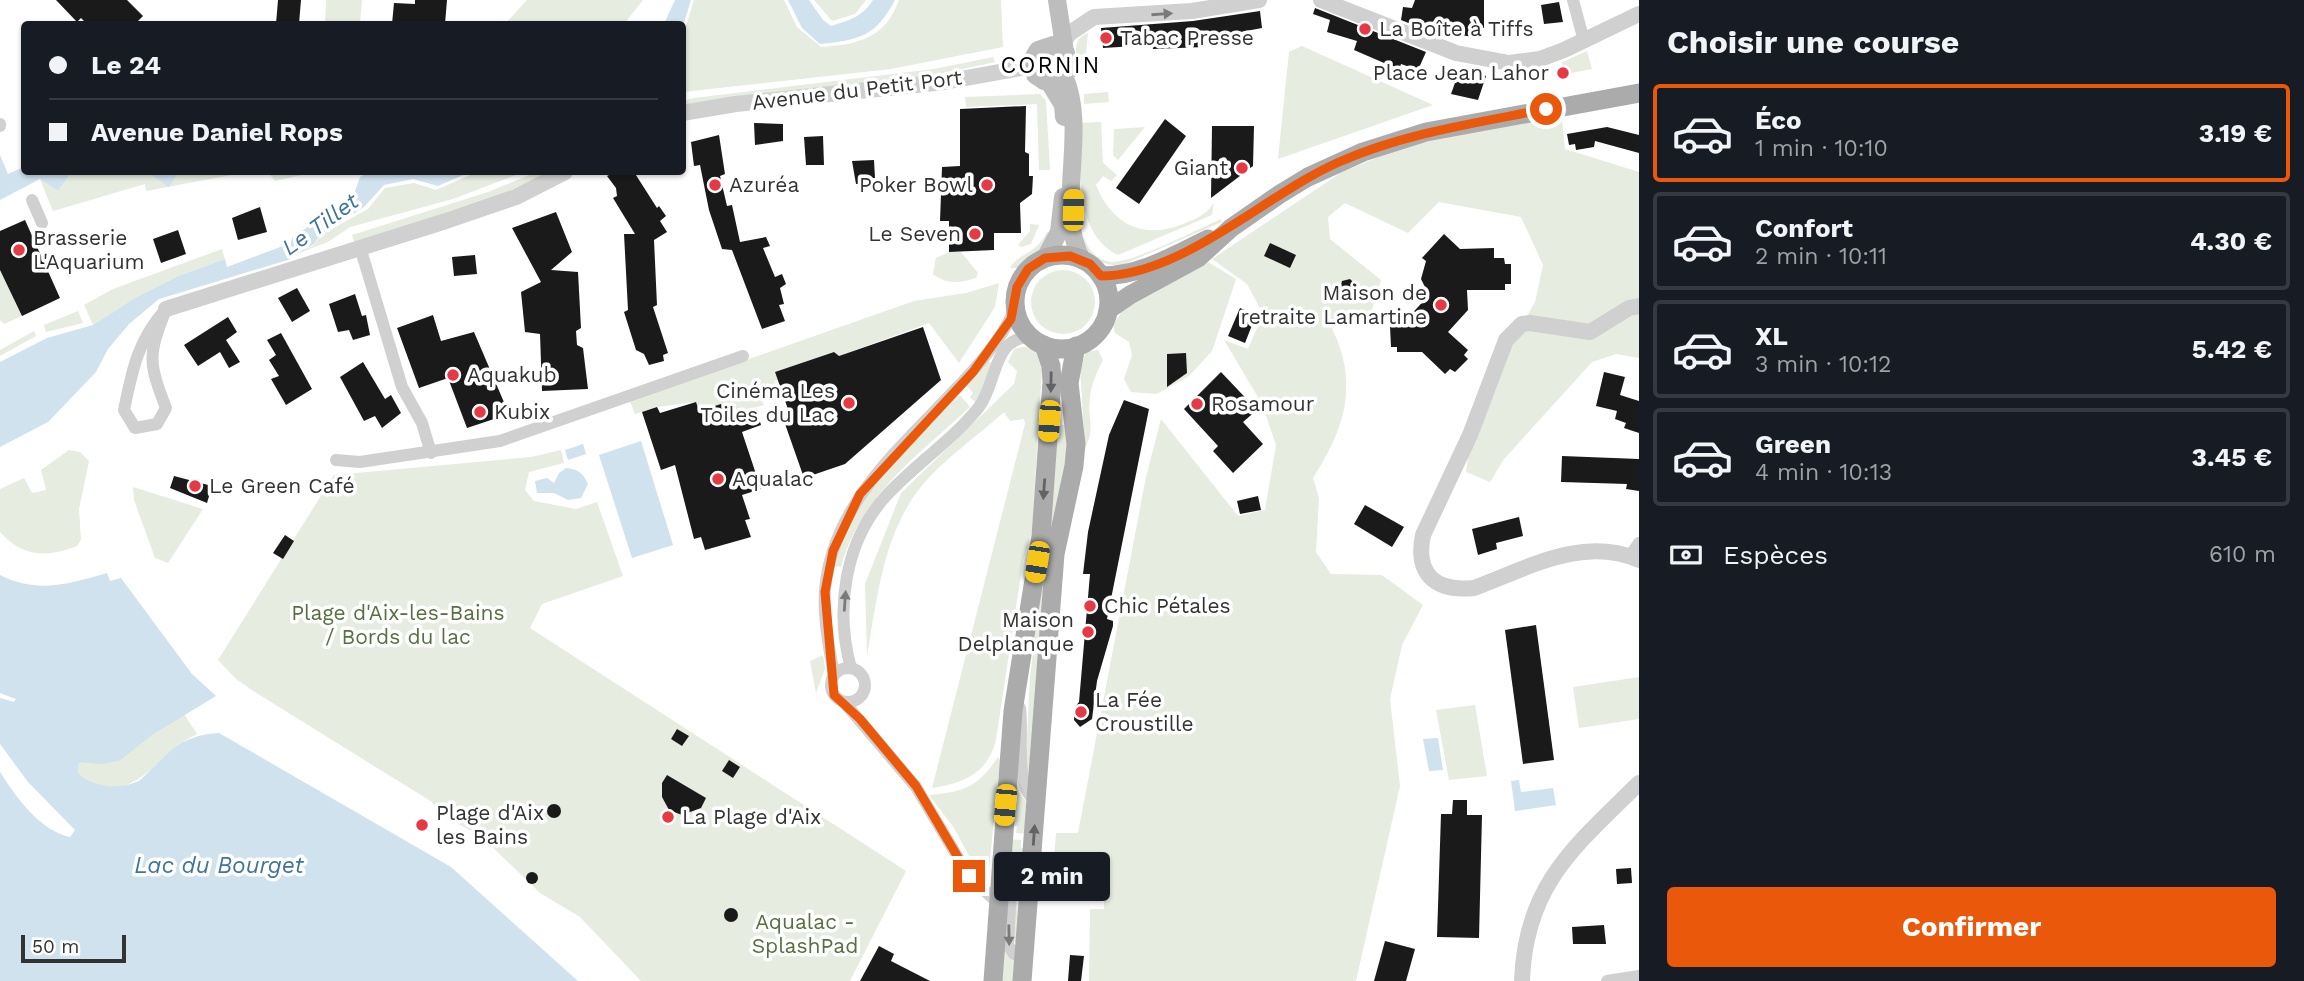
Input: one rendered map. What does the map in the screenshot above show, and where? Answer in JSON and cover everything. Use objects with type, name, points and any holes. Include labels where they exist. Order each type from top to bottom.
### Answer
[{"type":"main road","points":[[1057,79],[1069,65],[1058,8]]},
{"type":"main road","points":[[1058,8],[1042,47],[1034,55],[1032,66],[1035,75],[1057,79],[1074,107],[1073,233],[1082,260]]},
{"type":"main road","points":[[1042,47],[1064,48]]},
{"type":"main road","points":[[993,981],[1000,857],[1017,690],[1041,536],[1052,382],[1049,356],[1018,319],[1015,308],[1022,277],[1045,258],[1059,232],[1063,192],[1063,105],[1057,79]]},
{"type":"main road","points":[[1101,276],[1125,276],[1145,269],[1231,228],[1308,177],[1385,144],[1426,132],[1638,92]]},
{"type":"main road","points":[[1108,310],[1129,295],[1198,258],[1231,228]]},
{"type":"main road","points":[[1038,341],[1065,348],[1076,346],[1096,334],[1108,310],[1109,298],[1101,276],[1082,260],[1058,255],[1045,258]]},
{"type":"main road","points":[[1023,981],[1055,554],[1074,466],[1076,443],[1069,383],[1076,346]]},
{"type":"street","points":[[1064,48],[1070,33],[1094,17],[1192,11],[1259,0]]},
{"type":"street","points":[[1321,0],[1456,53],[1487,61],[1509,63],[1539,59],[1639,14]]},
{"type":"street","points":[[1573,0],[1584,41]]},
{"type":"street","name":"Avenue du Petit Port","points":[[686,112],[736,104],[944,82],[1032,66]]},
{"type":"street","points":[[166,309],[151,346],[151,363],[166,408],[157,424],[135,428],[124,410],[134,365],[148,328],[166,309],[516,197],[559,175]]},
{"type":"street","points":[[32,201],[42,223]]},
{"type":"street","points":[[360,247],[402,387],[422,423],[431,453]]},
{"type":"street","points":[[1636,553],[1602,550],[1570,553],[1474,588],[1457,590],[1432,579],[1424,570],[1420,549],[1423,535],[1470,435],[1506,340],[1513,330],[1531,323],[1590,332],[1629,308],[1639,306]]},
{"type":"street","points":[[998,902],[969,876],[916,786],[831,690],[834,674],[825,592],[833,551],[849,512],[874,475],[973,372],[1011,319],[1015,308]]},
{"type":"street","points":[[844,702],[855,701],[864,691],[863,677],[851,668],[845,646],[844,599],[859,537],[886,496],[977,409],[995,377],[1003,346],[1012,339],[1038,341]]},
{"type":"street","points":[[336,460],[360,462],[499,441],[743,356]]},
{"type":"street","points":[[834,674],[851,668]]},
{"type":"street","points":[[1017,690],[1022,728],[1021,770],[1024,789],[1028,796],[1036,801]]},
{"type":"street","points":[[1522,981],[1527,933],[1549,881],[1573,849],[1639,783]]},
{"type":"street","points":[[1000,857],[1011,887],[1008,945],[1014,954],[1024,959]]},
{"type":"street","points":[[1607,981],[1639,976]]},
{"type":"green space","points":[[326,0],[362,0],[360,21],[325,21]]},
{"type":"green space","points":[[527,0],[643,0],[626,21],[508,21]]},
{"type":"green space","points":[[694,0],[784,0],[797,27],[821,47],[847,44],[869,37],[886,23],[899,0],[1001,0],[1003,47],[891,69],[686,92],[686,25]]},
{"type":"green space","points":[[814,0],[866,0],[855,14],[832,21]]},
{"type":"green space","points":[[1088,33],[1086,53],[1078,69],[1077,43]]},
{"type":"green space","points":[[1302,46],[1433,105],[1278,159],[1289,52]]},
{"type":"green space","points":[[1587,51],[1592,69],[1571,73],[1569,67],[1562,68],[1562,62]]},
{"type":"green space","points":[[993,57],[995,62],[935,75],[686,105],[686,100],[694,98],[934,69]]},
{"type":"green space","points":[[1108,92],[1109,102],[1084,104],[1084,94]]},
{"type":"green space","points":[[1040,94],[1046,101],[1050,170],[1039,170],[1037,104],[966,107],[965,97]]},
{"type":"green space","points":[[1562,119],[1565,149],[1639,172],[1639,358],[1616,354],[1592,362],[1504,459],[1490,482],[1466,472],[1472,431],[1504,356],[1535,302],[1543,265],[1521,217],[1439,202],[1408,233],[1345,203],[1328,217],[1330,239],[1381,280],[1370,316],[1328,321],[1338,342],[1346,382],[1341,420],[1325,458],[1313,478],[1319,498],[1316,552],[1331,574],[1382,575],[1423,605],[1402,645],[1390,699],[1400,786],[1356,981],[1089,981],[1090,909],[1104,909],[1104,879],[1053,875],[1056,833],[1078,833],[1146,477],[1161,419],[1238,516],[1265,510],[1276,445],[1262,404],[1224,340],[1248,349],[1263,314],[1247,284],[1212,259],[1342,172],[1408,145],[1482,125]]},
{"type":"green space","points":[[1101,122],[1103,163],[1117,175],[1111,181],[1103,176],[1096,185],[1103,199],[1120,219],[1131,226],[1155,230],[1169,229],[1193,220],[1214,203],[1212,215],[1118,255],[1103,244],[1086,214],[1081,178],[1081,123]]},
{"type":"green space","points":[[1145,127],[1118,160],[1113,155],[1114,129]]},
{"type":"green space","points":[[70,175],[152,175],[169,186],[177,175],[232,175],[146,191],[145,184],[53,211],[40,179],[58,191]]},
{"type":"green space","points":[[270,175],[302,175],[275,181]]},
{"type":"green space","points":[[470,175],[516,175],[453,199],[350,227],[328,242],[291,256],[313,246],[321,235],[368,209],[385,188],[414,183],[436,190]]},
{"type":"green space","points":[[530,175],[544,175],[496,197],[354,242],[352,235],[488,192]]},
{"type":"green space","points":[[1221,219],[1222,222],[1122,265],[1096,260],[1080,240],[1084,237],[1097,257],[1111,262],[1121,261]]},
{"type":"green space","points":[[1030,224],[1039,225],[1031,244],[1021,247],[1018,245],[1030,231]]},
{"type":"green space","points":[[1047,232],[1052,233],[1038,255],[1021,268],[1010,268],[1037,246]]},
{"type":"green space","points":[[222,249],[225,259],[178,276],[135,298],[93,325],[84,305],[113,289]]},
{"type":"green space","points":[[949,252],[961,252],[978,273],[976,278],[954,282],[933,274],[936,258]]},
{"type":"green space","points":[[1208,262],[1236,279],[1212,351],[1189,376],[1157,394],[1131,392],[1124,379],[1132,355],[1129,342],[1115,333],[1113,325],[1123,310]]},
{"type":"green space","points":[[0,270],[22,316],[4,324],[0,320]]},
{"type":"green space","points":[[1057,270],[1069,270],[1086,279],[1093,290],[1093,314],[1086,325],[1069,334],[1057,334],[1045,329],[1036,320],[1031,308],[1031,296],[1036,284],[1045,275]]},
{"type":"green space","points":[[999,283],[995,307],[959,363],[929,323],[839,356],[833,352],[775,372],[778,380],[774,381],[780,387],[758,394],[764,405],[725,416],[699,411],[695,402],[657,407],[635,414],[630,401],[914,301],[966,293]]},
{"type":"green space","points":[[78,311],[83,323],[46,332],[44,325]]},
{"type":"green space","points":[[34,331],[36,336],[0,356],[0,350]]},
{"type":"green space","points":[[1032,348],[1040,358],[1042,369],[1032,531],[1023,561],[996,740],[987,761],[973,775],[932,788],[1025,424],[1024,419],[1010,421],[1004,412],[938,469],[908,506],[883,568],[867,656],[865,584],[901,493],[1014,384],[1017,371],[1008,362],[1014,349]]},
{"type":"green space","points":[[1098,350],[1103,360],[1092,388],[1089,405],[1091,428],[1085,448],[1080,369],[1086,352]]},
{"type":"green space","points":[[988,361],[993,364],[976,403],[970,397],[973,393],[966,385]]},
{"type":"green space","points":[[960,395],[970,407],[893,478],[876,498],[850,542],[841,567],[835,566],[842,542],[867,495],[902,450]]},
{"type":"green space","points":[[1054,425],[1065,425],[1069,449],[1032,789],[1025,778],[1030,677],[1044,559]]},
{"type":"green space","points":[[69,450],[80,452],[89,461],[79,509],[81,540],[77,546],[66,550],[45,553],[26,551],[0,532],[0,489],[24,478],[32,493],[46,490],[41,470]]},
{"type":"green space","name":"Plage d'Aix-les-Bains / Bords du lac","points":[[561,450],[564,463],[529,472],[525,490],[534,501],[576,509],[597,502],[623,576],[542,604],[530,628],[906,871],[850,981],[641,981],[580,917],[540,893],[482,837],[440,814],[432,802],[258,694],[236,679],[218,660],[334,475],[531,457]]},
{"type":"green space","points":[[133,487],[203,509],[168,563],[155,558],[134,500]]},
{"type":"green space","points":[[823,655],[825,669],[816,693],[810,661]]},
{"type":"green space","points":[[1639,677],[1639,719],[1579,728],[1573,687]]},
{"type":"green space","points":[[1475,705],[1487,776],[1449,780],[1436,710]]},
{"type":"green space","points":[[184,714],[197,734],[127,785],[112,788],[96,785],[78,773],[79,762],[152,735]]},
{"type":"green space","points":[[998,757],[1000,760],[988,879],[983,882],[954,828],[929,795],[961,790],[969,786],[984,775]]},
{"type":"green space","points":[[1015,782],[1018,782],[1019,793],[1031,807],[1029,834],[1016,833],[1017,826],[1011,826]]},
{"type":"green space","points":[[1009,839],[1021,840],[1021,848],[1028,848],[1016,944],[1013,939],[1017,880],[1008,858]]},
{"type":"green space","points":[[1003,946],[1020,963],[1018,981],[1000,981]]},
{"type":"water","points":[[675,0],[691,0],[685,21],[665,21]]},
{"type":"water","points":[[788,0],[809,0],[823,20],[831,26],[860,14],[873,0],[895,0],[881,22],[865,34],[820,44],[802,28]]},
{"type":"water","points":[[0,155],[8,174],[21,168],[21,175],[70,175],[58,191],[40,179],[0,200]]},
{"type":"water","points":[[151,175],[177,175],[169,187]]},
{"type":"water","name":"Le Tillet","points":[[463,175],[438,186],[413,179],[384,185],[364,207],[321,234],[314,244],[291,259],[159,299],[129,324],[108,349],[96,372],[48,422],[0,447],[0,362],[47,338],[93,325],[135,298],[178,276],[225,259],[227,267],[291,243],[292,238],[354,194],[360,177]]},
{"type":"water","points":[[641,441],[673,545],[632,558],[599,455]]},
{"type":"water","points":[[583,444],[586,454],[568,460],[565,450]]},
{"type":"water","points":[[566,468],[582,474],[588,484],[581,498],[568,500],[554,493],[537,493],[535,481],[547,478],[554,483],[559,473]]},
{"type":"water","name":"Lac du Bourget","points":[[107,573],[110,581],[121,578],[192,674],[216,696],[152,735],[119,761],[101,764],[79,762],[78,773],[91,782],[107,786],[131,784],[139,781],[183,742],[219,733],[451,867],[578,981],[0,981],[0,772],[21,802],[38,820],[70,837],[75,830],[28,782],[0,744],[0,698],[14,702],[16,699],[0,693],[0,575],[40,586],[79,581]]},
{"type":"water","points":[[1438,738],[1443,770],[1429,771],[1423,739]]},
{"type":"water","points":[[1519,780],[1521,792],[1553,788],[1556,805],[1515,811],[1511,781]]},
{"type":"building","points":[[56,0],[127,0],[143,16],[138,21],[84,21],[81,18],[76,21]]},
{"type":"building","points":[[278,0],[301,0],[299,21],[276,21]]},
{"type":"building","points":[[415,0],[447,0],[445,21],[392,21],[394,3],[415,4]]},
{"type":"building","points":[[1415,0],[1484,0],[1484,28],[1475,28],[1474,37],[1426,30],[1401,20],[1403,7],[1412,8]]},
{"type":"building","points":[[1559,2],[1563,22],[1544,24],[1541,5]]},
{"type":"building","points":[[1315,8],[1426,52],[1418,70],[1401,64],[1400,67],[1391,66],[1354,50],[1357,41],[1327,32],[1330,20],[1313,14]]},
{"type":"building","points":[[1260,11],[1262,28],[1203,39],[1204,47],[1153,49],[1152,45],[1103,48],[1101,28],[1193,21]]},
{"type":"building","points":[[1461,66],[1486,76],[1478,100],[1451,94]]},
{"type":"building","name":"Poker Bowl","points":[[1026,106],[1025,152],[1029,154],[1029,176],[1033,176],[1032,194],[1020,203],[1021,233],[994,233],[994,250],[949,252],[949,221],[940,221],[942,167],[960,166],[960,109]]},
{"type":"building","points":[[1165,119],[1186,136],[1139,204],[1116,188]]},
{"type":"building","points":[[754,123],[783,124],[783,141],[755,145]]},
{"type":"building","points":[[1212,126],[1254,126],[1253,166],[1211,198]]},
{"type":"building","points":[[1607,127],[1639,135],[1639,153],[1595,141],[1594,147],[1576,150],[1575,144],[1569,145],[1567,134]]},
{"type":"building","points":[[719,135],[725,174],[720,176],[727,206],[732,205],[740,242],[766,237],[770,246],[763,248],[775,277],[782,274],[786,284],[780,288],[784,304],[779,305],[785,321],[762,329],[732,250],[722,249],[709,210],[700,165],[694,166],[691,142]]},
{"type":"building","points":[[823,136],[824,165],[806,165],[804,137]]},
{"type":"building","points":[[874,160],[875,178],[871,178],[871,183],[856,184],[852,161]]},
{"type":"building","points":[[636,175],[657,208],[659,206],[666,216],[660,221],[667,232],[654,240],[657,305],[653,307],[668,353],[663,355],[664,361],[649,365],[644,354],[636,350],[624,312],[628,310],[624,234],[635,234],[613,198],[617,196],[616,188],[607,176]]},
{"type":"building","points":[[260,207],[267,232],[238,240],[232,218]]},
{"type":"building","points":[[556,212],[572,252],[551,270],[578,272],[581,328],[576,331],[577,345],[583,348],[588,389],[542,391],[540,334],[525,332],[521,292],[541,282],[512,228]]},
{"type":"building","name":"Brasserie L'Aquarium","points":[[25,220],[60,298],[22,316],[0,270],[0,231]]},
{"type":"building","points":[[178,230],[186,254],[161,263],[153,239]]},
{"type":"building","name":"Maison de retraite Lamartine","points":[[1444,234],[1460,249],[1494,248],[1494,258],[1504,258],[1505,264],[1511,264],[1511,284],[1505,284],[1505,290],[1467,290],[1468,310],[1448,332],[1468,350],[1464,355],[1468,359],[1455,372],[1450,369],[1445,374],[1422,352],[1397,352],[1397,347],[1391,347],[1390,326],[1396,326],[1396,320],[1406,320],[1429,295],[1421,279],[1426,261],[1422,258]]},
{"type":"building","points":[[1270,243],[1296,255],[1290,268],[1264,256]]},
{"type":"building","points":[[475,255],[477,274],[454,276],[452,257]]},
{"type":"building","points":[[1350,279],[1356,285],[1354,294],[1346,296],[1340,290],[1342,281]]},
{"type":"building","points":[[297,288],[310,311],[292,322],[278,298]]},
{"type":"building","points":[[355,294],[362,316],[366,315],[370,335],[353,340],[349,330],[338,332],[329,304]]},
{"type":"building","points":[[1240,308],[1256,315],[1245,343],[1228,336]]},
{"type":"building","name":"Aquakub","points":[[433,315],[441,341],[474,332],[509,414],[467,428],[448,378],[419,388],[397,328]]},
{"type":"building","points":[[228,317],[237,332],[226,340],[240,362],[229,368],[220,352],[198,366],[184,345]]},
{"type":"building","name":"Cinéma Les Toiles du Lac","points":[[923,327],[941,380],[845,464],[804,478],[784,421],[790,415],[775,372],[834,352],[839,356]]},
{"type":"building","points":[[281,333],[312,389],[286,405],[271,379],[279,376],[269,360],[276,355],[267,340]]},
{"type":"building","points":[[1186,353],[1187,373],[1167,387],[1167,354]]},
{"type":"building","points":[[363,362],[385,399],[391,395],[401,413],[382,428],[375,416],[364,421],[340,377]]},
{"type":"building","points":[[1221,372],[1257,410],[1243,422],[1263,444],[1233,473],[1213,451],[1218,446],[1184,409]]},
{"type":"building","points":[[1604,372],[1625,377],[1620,395],[1639,401],[1639,433],[1624,428],[1626,423],[1615,419],[1617,411],[1596,406]]},
{"type":"building","points":[[1124,400],[1149,409],[1107,619],[1113,621],[1113,626],[1097,681],[1092,719],[1080,727],[1074,720],[1075,707],[1079,702],[1090,574],[1083,574],[1088,532],[1109,435]]},
{"type":"building","name":"Aqualac","points":[[696,402],[699,411],[721,404],[725,416],[756,408],[761,425],[742,432],[761,489],[742,495],[750,519],[745,520],[751,537],[705,550],[701,537],[694,539],[675,465],[661,470],[642,412],[657,407],[660,413]]},
{"type":"building","points":[[1562,456],[1639,459],[1639,491],[1626,489],[1627,484],[1561,482]]},
{"type":"building","points":[[174,476],[212,486],[207,503],[170,488]]},
{"type":"building","points":[[1258,496],[1261,510],[1240,514],[1237,501]]},
{"type":"building","points":[[1365,505],[1404,527],[1392,547],[1354,524]]},
{"type":"building","points":[[1519,517],[1523,536],[1496,543],[1497,549],[1478,555],[1472,529]]},
{"type":"building","points":[[285,535],[294,541],[283,559],[273,553]]},
{"type":"building","points":[[1536,625],[1554,760],[1523,764],[1505,630]]},
{"type":"building","points":[[677,729],[689,736],[682,746],[671,739]]},
{"type":"building","points":[[729,760],[740,767],[733,778],[722,771]]},
{"type":"building","points":[[667,775],[706,798],[701,808],[682,815],[669,810],[662,797],[662,783]]},
{"type":"building","points":[[1453,800],[1467,800],[1467,815],[1482,815],[1479,938],[1437,937],[1441,814],[1452,814]]},
{"type":"building","points":[[554,804],[559,806],[559,816],[554,818],[549,816],[547,811],[549,806]]},
{"type":"building","points":[[1631,868],[1632,883],[1617,884],[1616,869]]},
{"type":"building","points":[[532,872],[538,878],[532,884],[526,878]]},
{"type":"building","points":[[731,908],[736,910],[736,920],[731,922],[726,920],[724,915],[726,910]]},
{"type":"building","points":[[1604,925],[1606,944],[1573,944],[1572,927]]},
{"type":"building","points":[[1385,941],[1415,949],[1406,981],[1374,981]]},
{"type":"building","points":[[879,946],[894,954],[891,961],[930,981],[860,981]]},
{"type":"building","points":[[1070,955],[1084,956],[1081,981],[1068,981]]},
{"type":"place","name":"La Boîte à Tiffs","points":[[1365,29]]},
{"type":"place","name":"Tabac Presse","points":[[1106,38]]},
{"type":"place","name":"Place Jean Lahor","points":[[1563,73]]},
{"type":"place","name":"Giant","points":[[1242,168]]},
{"type":"place","name":"Azuréa","points":[[715,185]]},
{"type":"place","name":"Poker Bowl","points":[[987,185]]},
{"type":"place","name":"Le Seven","points":[[975,234]]},
{"type":"place","name":"Brasserie L'Aquarium","points":[[19,250]]},
{"type":"place","name":"Maison de retraite Lamartine","points":[[1441,305]]},
{"type":"place","name":"Aquakub","points":[[453,375]]},
{"type":"place","name":"Cinéma Les Toiles du Lac","points":[[849,403]]},
{"type":"place","name":"Rosamour","points":[[1197,404]]},
{"type":"place","name":"Kubix","points":[[480,412]]},
{"type":"place","name":"Aqualac","points":[[718,479]]},
{"type":"place","name":"Le Green Café","points":[[195,486]]},
{"type":"place","name":"Chic Pétales","points":[[1090,606]]},
{"type":"place","name":"Maison Delplanque","points":[[1088,632]]},
{"type":"place","name":"La Fée Croustille","points":[[1081,712]]},
{"type":"place","name":"La Plage d'Aix","points":[[668,817]]},
{"type":"place","name":"Plage d'Aix les Bains","points":[[422,825]]},
{"type":"district","name":"CORNIN","points":[[1051,65]]},
{"type":"route","points":[[969,876],[916,786],[860,719],[844,702],[837,699],[831,690],[834,674],[825,592],[828,570],[839,534],[860,494],[874,475],[973,372],[1011,319],[1017,287],[1028,269],[1045,258],[1058,255],[1082,260],[1101,276],[1125,276],[1231,228],[1252,211],[1308,177],[1363,152],[1426,132],[1546,109]]},
{"type":"park label","name":"Aqualac - SplashPad","points":[[805,934]]}]
